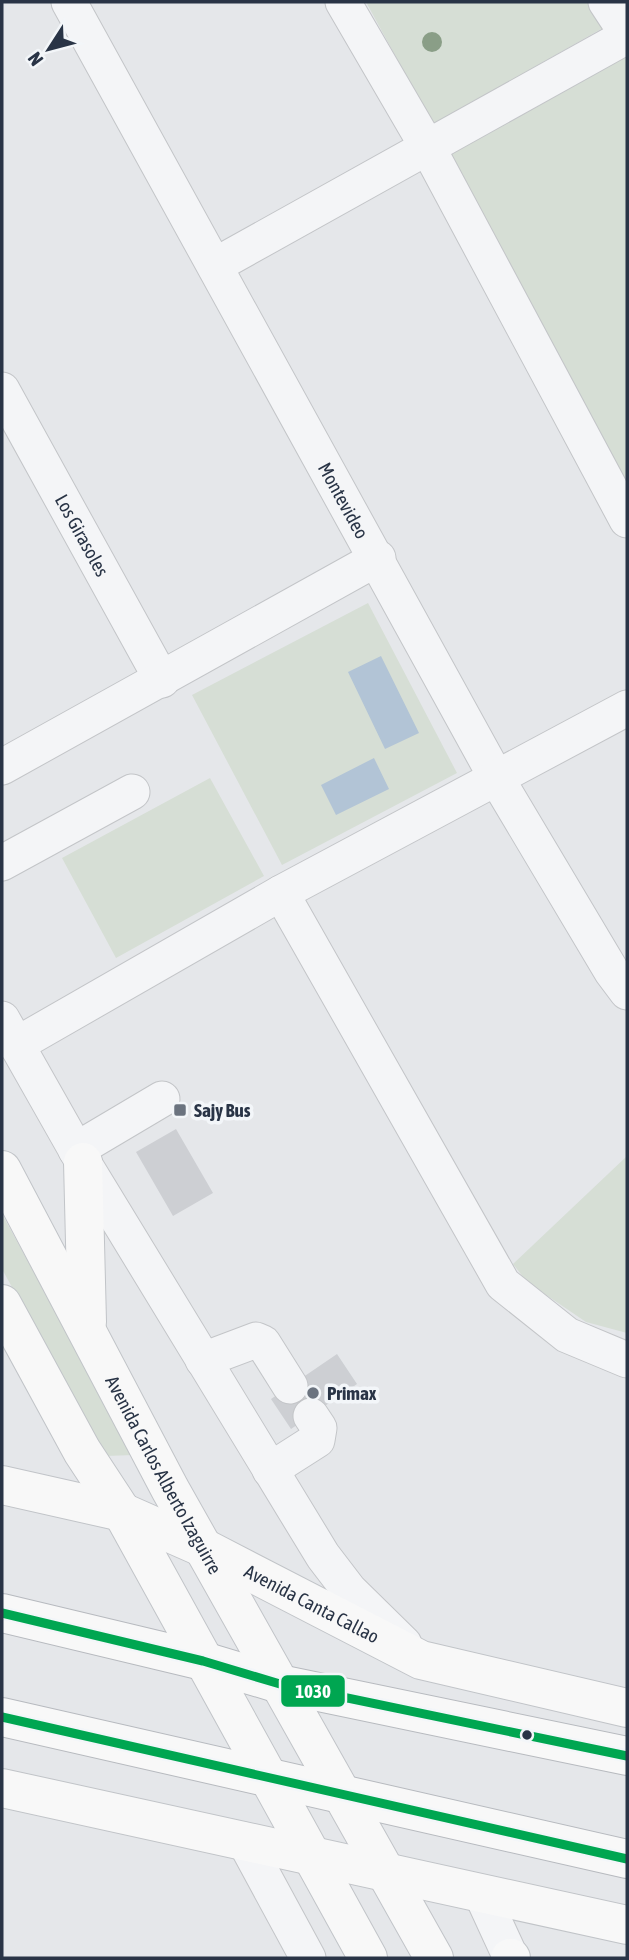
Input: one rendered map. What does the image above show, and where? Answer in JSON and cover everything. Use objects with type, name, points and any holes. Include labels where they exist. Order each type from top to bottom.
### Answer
[{"type":"main road","points":[[80,1156],[87,1328]]},
{"type":"main road","name":"Avenida Carlos Alberto Izaguirre","points":[[2,1170],[170,1489],[434,1958]]},
{"type":"main road","points":[[2,1304],[82,1451],[122,1512],[368,1958]]},
{"type":"main road","name":"Avenida Canta Callao","points":[[2,1485],[122,1512],[206,1549],[421,1660],[627,1708]]},
{"type":"main road","points":[[2,1613],[203,1661],[280,1684],[627,1756]]},
{"type":"main road","points":[[2,1717],[267,1775],[627,1859]]},
{"type":"main road","points":[[2,1788],[387,1872],[626,1931]]},
{"type":"street","name":"Montevideo","points":[[69,2],[378,558],[497,779],[612,972],[627,992]]},
{"type":"street","points":[[343,2],[428,148],[627,520]]},
{"type":"street","points":[[216,265],[627,35],[606,2]]},
{"type":"street","name":"Los Girasoles","points":[[2,390],[162,680]]},
{"type":"street","points":[[2,766],[162,680],[378,558]]},
{"type":"street","points":[[421,1660],[381,1624],[349,1590],[323,1556],[80,1156],[9,1032],[281,893],[627,708]]},
{"type":"street","points":[[2,863],[132,792]]},
{"type":"street","points":[[281,893],[503,1284],[567,1335],[627,1360]]},
{"type":"street","points":[[80,1156],[162,1099]]},
{"type":"street","points":[[203,1360],[256,1340],[262,1343],[290,1386]]},
{"type":"street","points":[[270,1470],[317,1440],[319,1428],[310,1416]]},
{"type":"street","points":[[244,1840],[308,1958]]},
{"type":"street","points":[[482,1895],[511,1958]]},
{"type":"shaded area","points":[[366,2],[593,2],[608,25],[433,125]]},
{"type":"shaded area","points":[[627,52],[627,490],[445,155]]},
{"type":"shaded area","points":[[368,603],[457,773],[282,865],[192,695]]},
{"type":"shaded area","points":[[210,778],[264,876],[116,958],[62,858]]},
{"type":"shaded area","points":[[627,1156],[627,1333],[586,1322],[527,1282],[513,1264]]},
{"type":"shaded area","points":[[2,1214],[134,1455],[105,1456],[2,1269]]},
{"type":"water","points":[[381,656],[419,733],[385,749],[348,672]]},
{"type":"water","points":[[374,758],[389,789],[336,815],[321,785]]},
{"type":"building","points":[[176,1129],[213,1193],[173,1216],[136,1152]]},
{"type":"building","name":"Primax","points":[[337,1354],[357,1384],[291,1429],[271,1399]]},
{"type":"transit line","name":"1030","points":[[2,1613],[203,1661],[280,1684],[627,1756]]},
{"type":"transit line","name":"1030","points":[[2,1717],[627,1859]]},
{"type":"place","name":"Sajy Bus","points":[[180,1110]]},
{"type":"place","name":"Primax","points":[[313,1393]]}]
